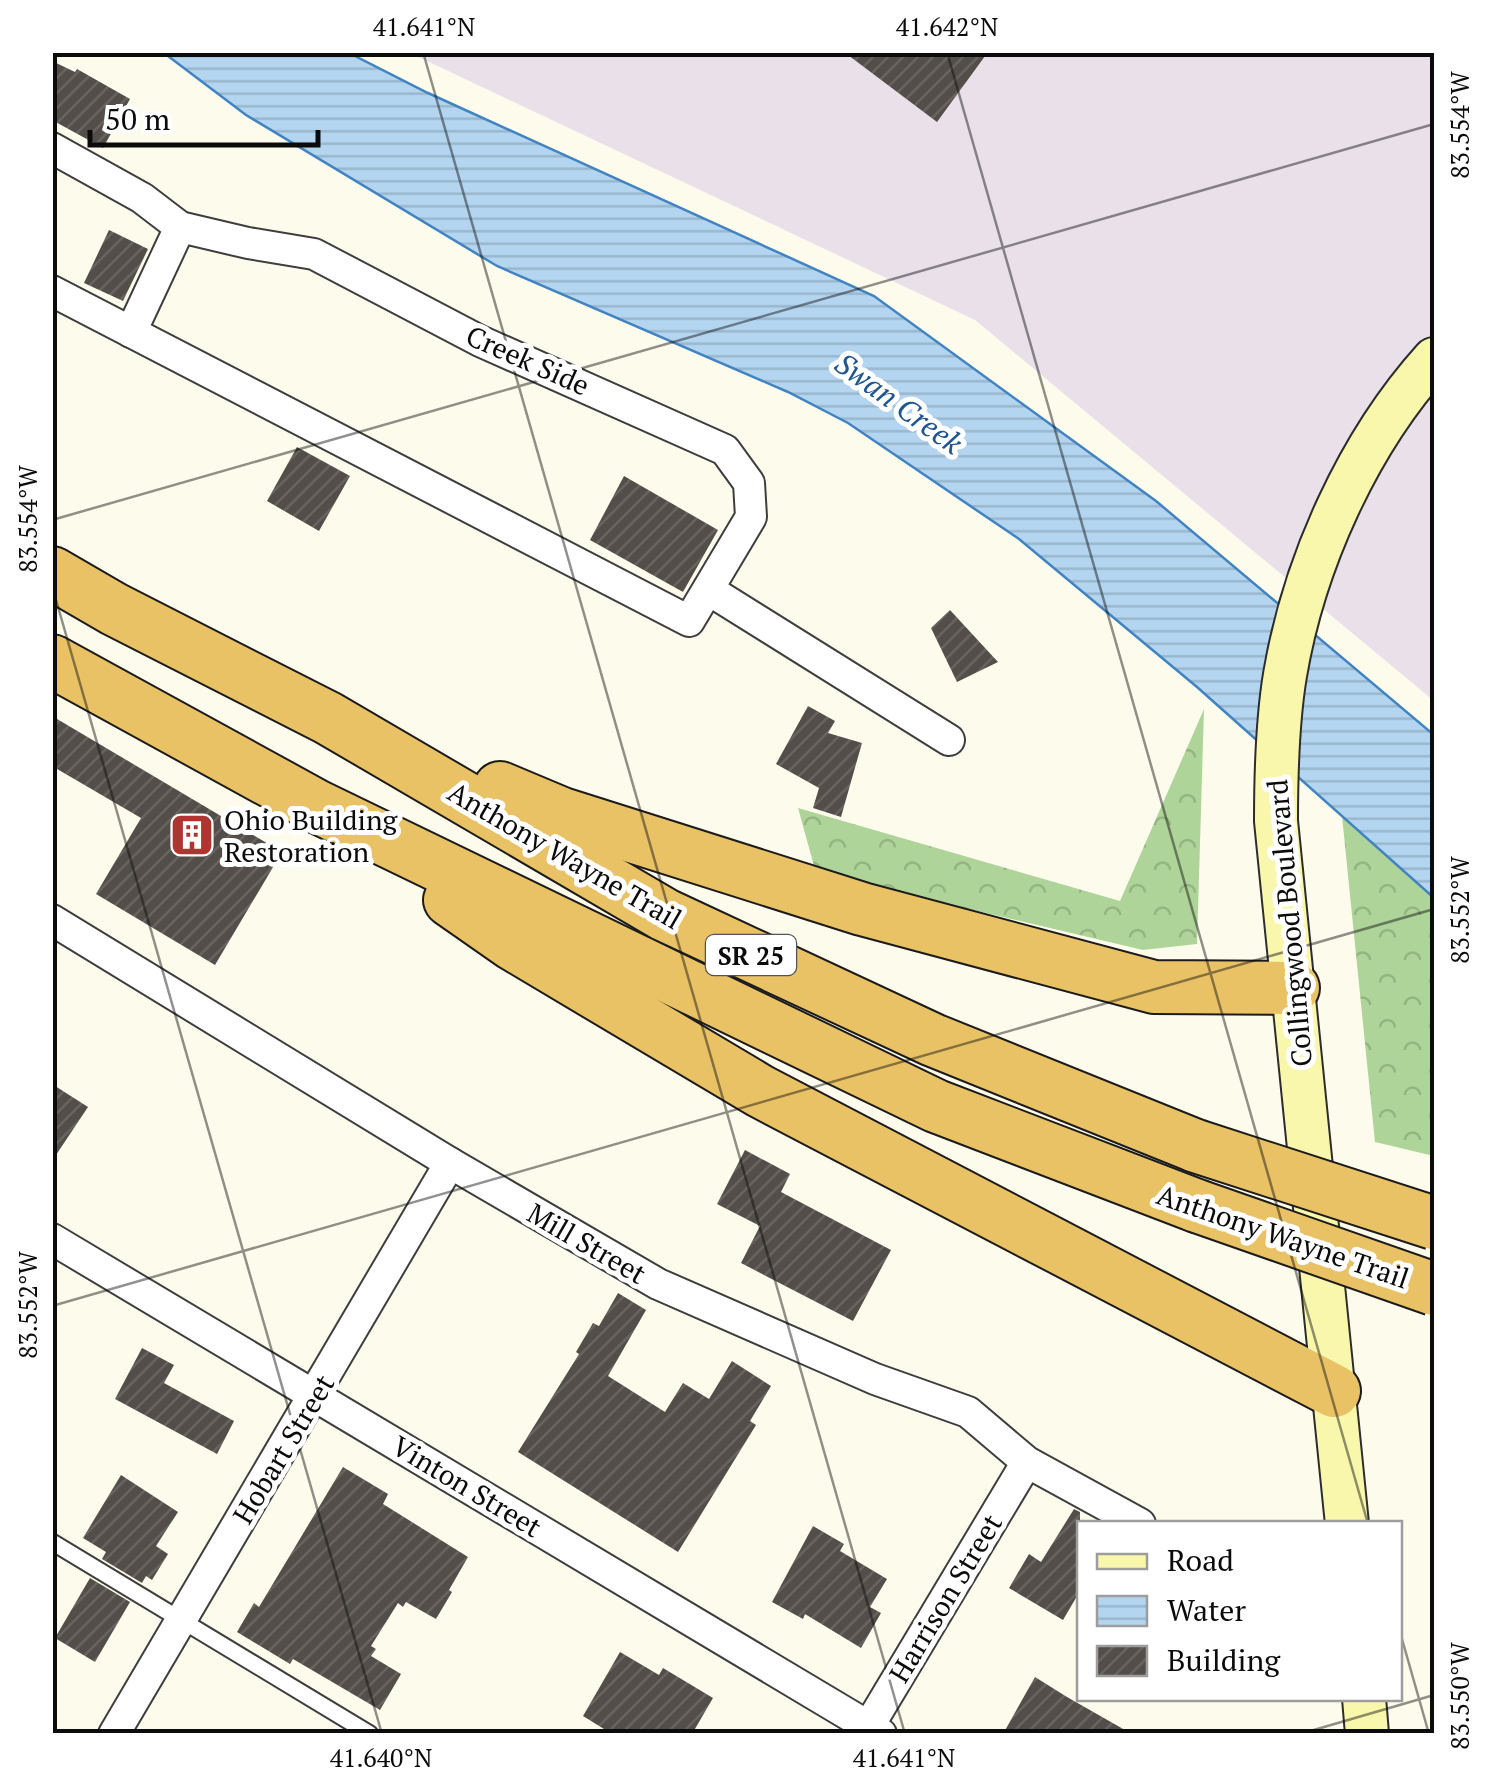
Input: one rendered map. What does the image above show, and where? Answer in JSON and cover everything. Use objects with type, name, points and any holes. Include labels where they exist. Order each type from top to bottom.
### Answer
[{"type":"highway","name":"Anthony Wayne Trail","points":[[52,573],[114,609],[328,718],[665,915],[934,1040],[1196,1146],[1434,1223]]},
{"type":"highway","name":"Anthony Wayne Trail","points":[[52,661],[318,808],[936,1106],[1197,1206],[1434,1288]]},
{"type":"highway","points":[[328,718],[562,814],[862,909],[1154,988],[1293,988]]},
{"type":"highway","points":[[318,808],[513,944],[760,1092],[1334,1391]]},
{"type":"main road","name":"Collingwood Boulevard","points":[[1346,1521],[1276,821],[1276,763],[1286,674],[1314,566],[1354,476],[1406,394],[1434,359]]},
{"type":"main road","points":[[1364,1701],[1368,1734]]},
{"type":"street","name":"Creek Side","points":[[52,148],[142,198],[180,227],[314,254],[480,341],[726,450],[749,483],[751,517],[689,621],[52,291]]},
{"type":"street","points":[[132,332],[180,227]]},
{"type":"street","points":[[709,590],[950,740]]},
{"type":"street","name":"Mill Street","points":[[52,920],[450,1163],[658,1284],[874,1379],[968,1412],[1026,1462],[1134,1521]]},
{"type":"street","name":"Hobart Street","points":[[114,1734],[450,1163]]},
{"type":"street","name":"Vinton Street","points":[[52,1240],[871,1731]]},
{"type":"street","name":"Harrison Street","points":[[871,1731],[1026,1462]]},
{"type":"lane","points":[[52,1542],[370,1734]]},
{"type":"shaded area","points":[[410,53],[1434,53],[1434,701],[975,320]]},
{"type":"green space","points":[[1204,709],[1197,944],[1143,950],[816,873],[798,808],[1120,901]]},
{"type":"green space","points":[[1342,816],[1434,898],[1434,1156],[1375,1142]]},
{"type":"water","name":"Swan Creek","points":[[164,53],[349,53],[428,93],[874,296],[1156,501],[1434,735],[1434,898],[1197,687],[1019,539],[848,423],[788,392],[497,266],[246,115]]},
{"type":"building","points":[[844,52],[988,52],[937,122]]},
{"type":"building","points":[[52,61],[75,72],[77,69],[130,99],[103,148],[52,120]]},
{"type":"building","points":[[109,230],[148,249],[123,301],[84,283]]},
{"type":"building","points":[[297,447],[350,476],[319,531],[267,501]]},
{"type":"building","points":[[624,476],[718,530],[683,592],[590,540]]},
{"type":"building","points":[[950,610],[998,662],[957,682],[931,628]]},
{"type":"building","points":[[808,706],[835,721],[828,733],[862,743],[841,817],[813,808],[819,788],[776,764]]},
{"type":"building","name":"Ohio Building Restoration","points":[[52,716],[282,852],[215,965],[96,894],[141,818],[52,766]]},
{"type":"building","points":[[52,1084],[88,1107],[52,1161]]},
{"type":"building","points":[[745,1150],[790,1174],[781,1192],[891,1250],[853,1321],[741,1263],[760,1226],[717,1204]]},
{"type":"building","points":[[618,1293],[646,1310],[608,1376],[665,1412],[683,1383],[709,1399],[732,1361],[771,1386],[750,1421],[756,1425],[678,1552],[518,1452],[579,1354],[576,1352],[593,1323],[599,1326]]},
{"type":"building","points":[[142,1348],[174,1365],[164,1383],[234,1421],[217,1454],[115,1399]]},
{"type":"building","points":[[343,1467],[388,1494],[383,1504],[468,1557],[436,1619],[406,1602],[403,1607],[398,1603],[371,1646],[376,1649],[371,1656],[401,1674],[380,1710],[293,1659],[290,1664],[237,1632],[254,1603],[259,1607]]},
{"type":"building","points":[[121,1475],[178,1512],[156,1546],[168,1554],[152,1580],[146,1576],[142,1583],[102,1559],[106,1552],[83,1538]]},
{"type":"building","points":[[1074,1509],[1080,1512],[1077,1596],[1063,1620],[1009,1588],[1029,1554],[1041,1562]]},
{"type":"building","points":[[813,1526],[844,1544],[840,1551],[887,1579],[870,1607],[881,1613],[861,1648],[805,1614],[803,1619],[772,1602]]},
{"type":"building","points":[[90,1578],[130,1602],[95,1662],[55,1638]]},
{"type":"building","points":[[620,1652],[659,1675],[663,1668],[713,1698],[692,1734],[612,1734],[583,1716]]},
{"type":"building","points":[[1035,1677],[1067,1697],[1132,1734],[1003,1734]]},
{"type":"place","name":"Ohio Building Restoration","points":[[192,835]]}]
